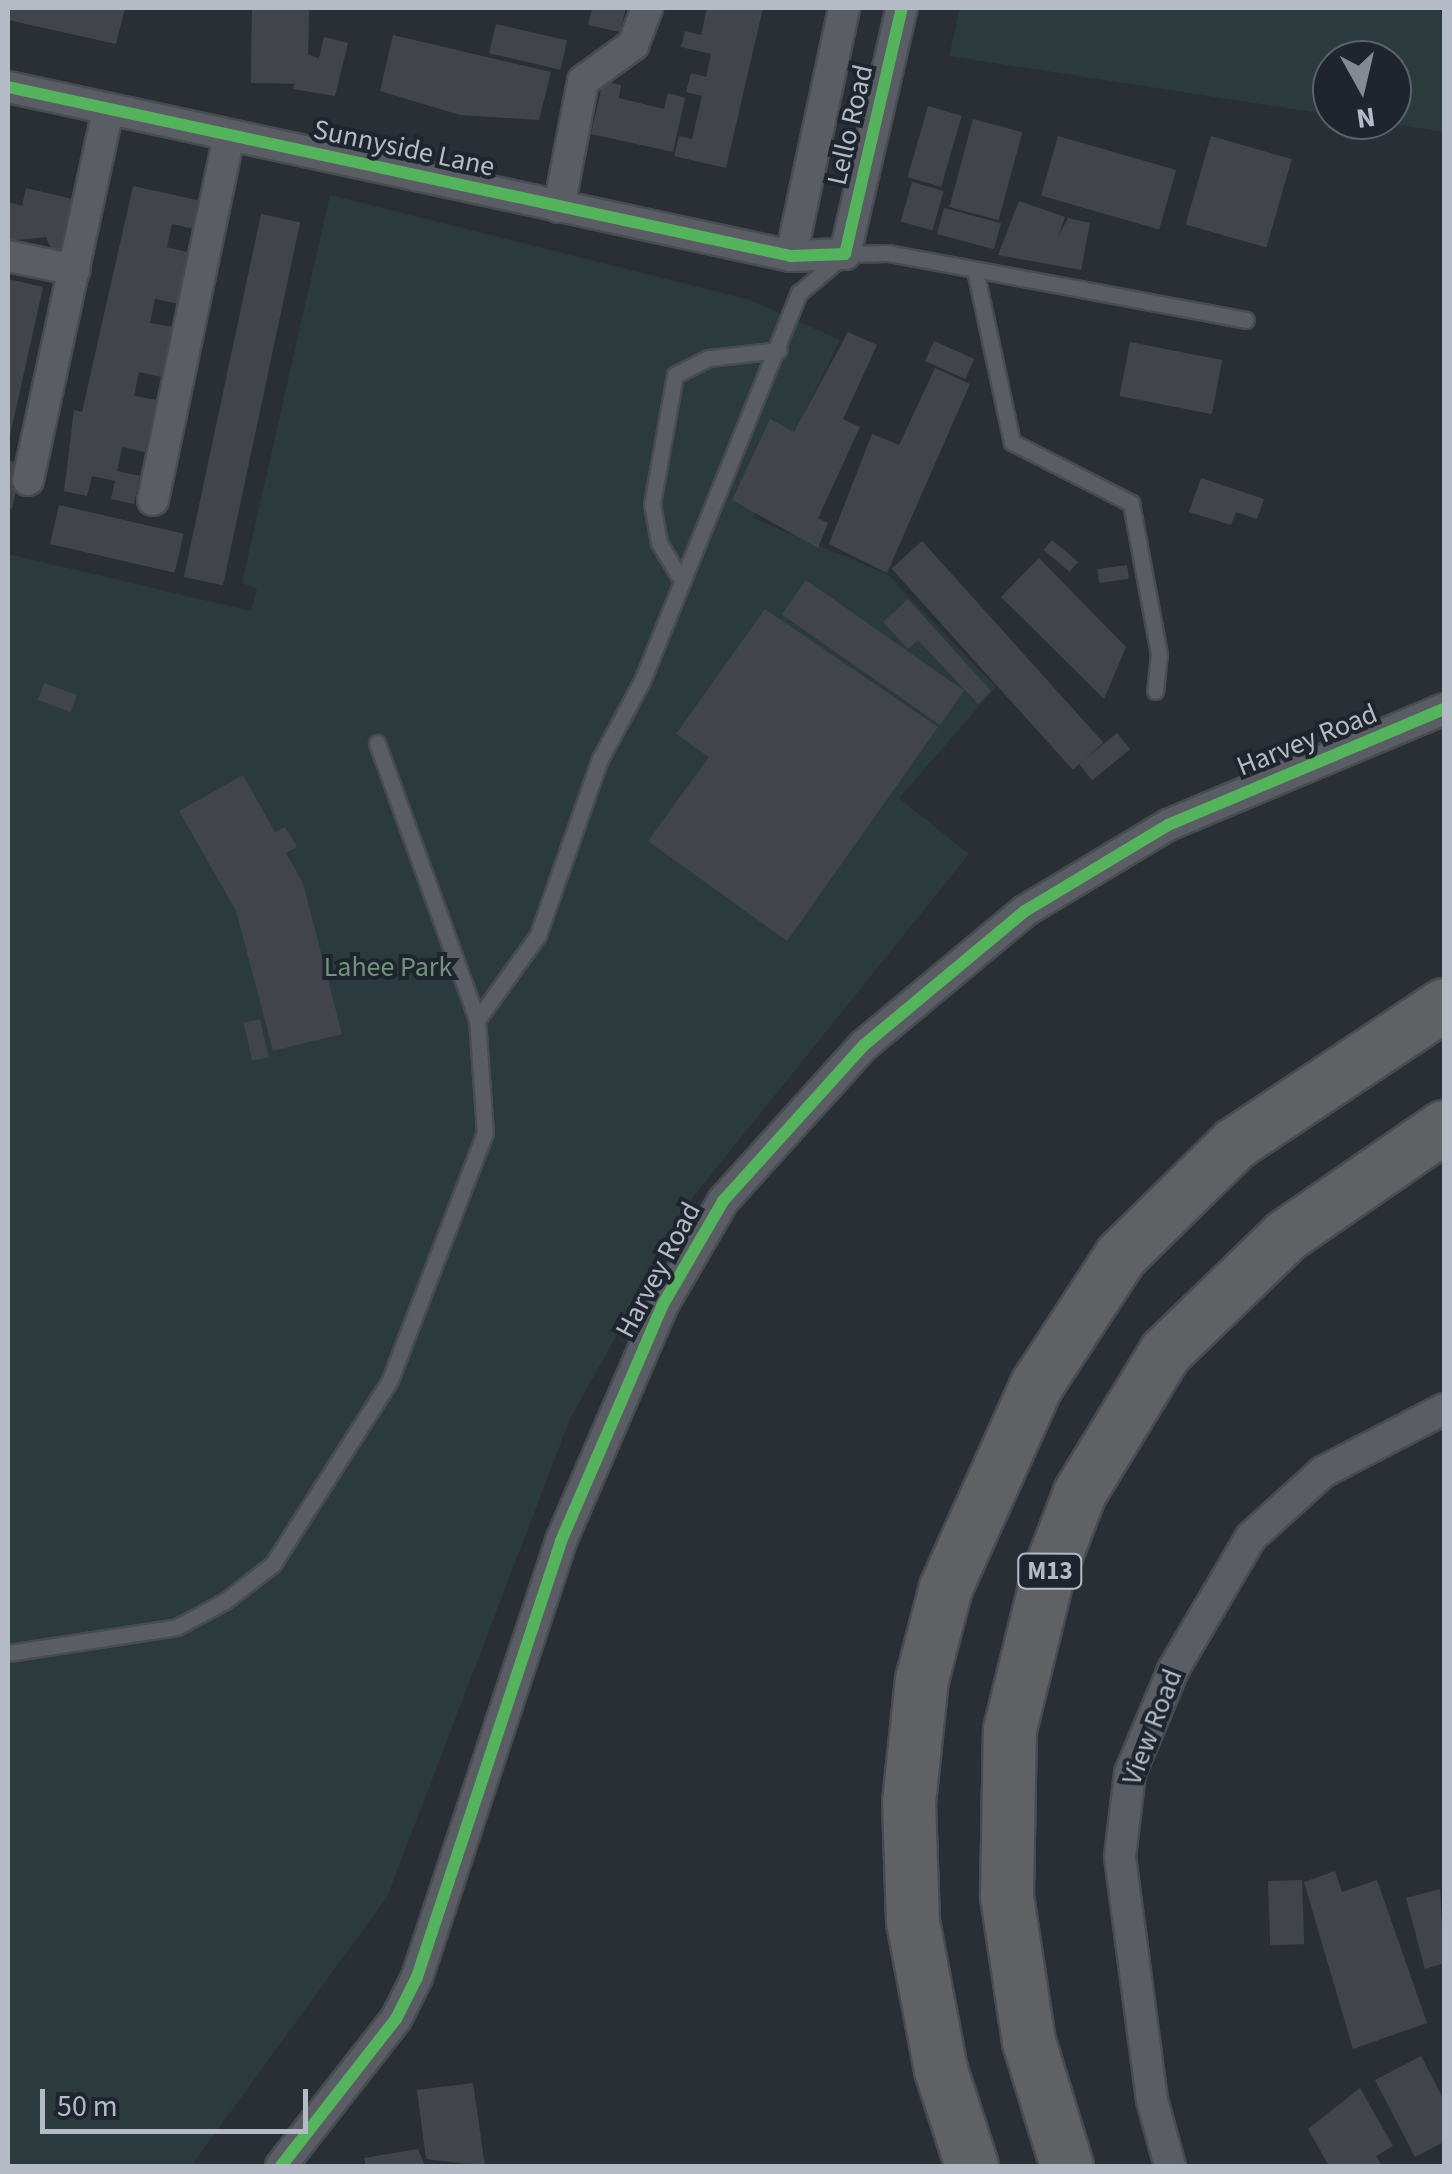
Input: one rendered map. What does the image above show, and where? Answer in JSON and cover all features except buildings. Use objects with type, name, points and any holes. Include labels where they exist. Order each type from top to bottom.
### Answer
[{"type":"highway","points":[[972,2166],[942,2070],[914,1922],[909,1803],[922,1680],[946,1588],[1037,1385],[1122,1256],[1235,1144],[1444,1004]]},
{"type":"highway","name":"M13","points":[[1067,2166],[1029,2042],[1006,1896],[1010,1730],[1047,1578],[1080,1493],[1165,1353],[1286,1236],[1444,1127]]},
{"type":"street","points":[[559,207],[583,81],[634,45],[646,8]]},
{"type":"street","name":"Lello Road","points":[[791,256],[844,8]]},
{"type":"street","name":"Lello Road","points":[[844,254],[902,8]]},
{"type":"street","name":"Sunnyside Lane","points":[[8,87],[791,256],[844,254]]},
{"type":"street","points":[[28,480],[108,110]]},
{"type":"street","points":[[153,500],[228,136]]},
{"type":"street","points":[[8,256],[75,270]]},
{"type":"street","name":"Harvey Road","points":[[281,2166],[396,2019],[418,1977],[561,1540],[662,1306],[723,1201],[864,1045],[1026,911],[1168,825],[1444,710]]},
{"type":"street","name":"View Road","points":[[1170,2166],[1152,2100],[1120,1856],[1130,1773],[1173,1670],[1252,1537],[1323,1472],[1444,1409]]},
{"type":"lane","points":[[477,1020],[538,935],[679,576],[779,350],[799,293],[844,254],[975,270],[1246,320]]},
{"type":"lane","points":[[791,256],[799,293]]},
{"type":"lane","points":[[975,270],[1012,442],[1131,503],[1158,654],[1156,691]]},
{"type":"lane","points":[[679,576],[659,543],[652,504],[674,375],[709,358],[779,350]]},
{"type":"lane","points":[[8,1653],[177,1627],[274,1564],[390,1380],[451,1235],[485,1133],[477,1020],[377,743]]},
{"type":"green space","points":[[960,8],[1444,8],[1444,132],[1412,127],[1412,40],[1312,40],[1312,112],[949,56]]},
{"type":"green space","name":"Lahee Park","points":[[330,195],[750,300],[840,340],[753,518],[887,574],[996,687],[899,798],[969,854],[693,1197],[570,1419],[387,1897],[191,2166],[8,2166],[8,554],[251,611],[257,589],[242,583]]},
{"type":"cycle path","points":[[8,87],[791,256],[845,254],[902,8]]},
{"type":"cycle path","points":[[281,2166],[396,2019],[417,1977],[561,1541],[662,1306],[723,1201],[864,1045],[1025,911],[1168,825],[1444,709]]}]
